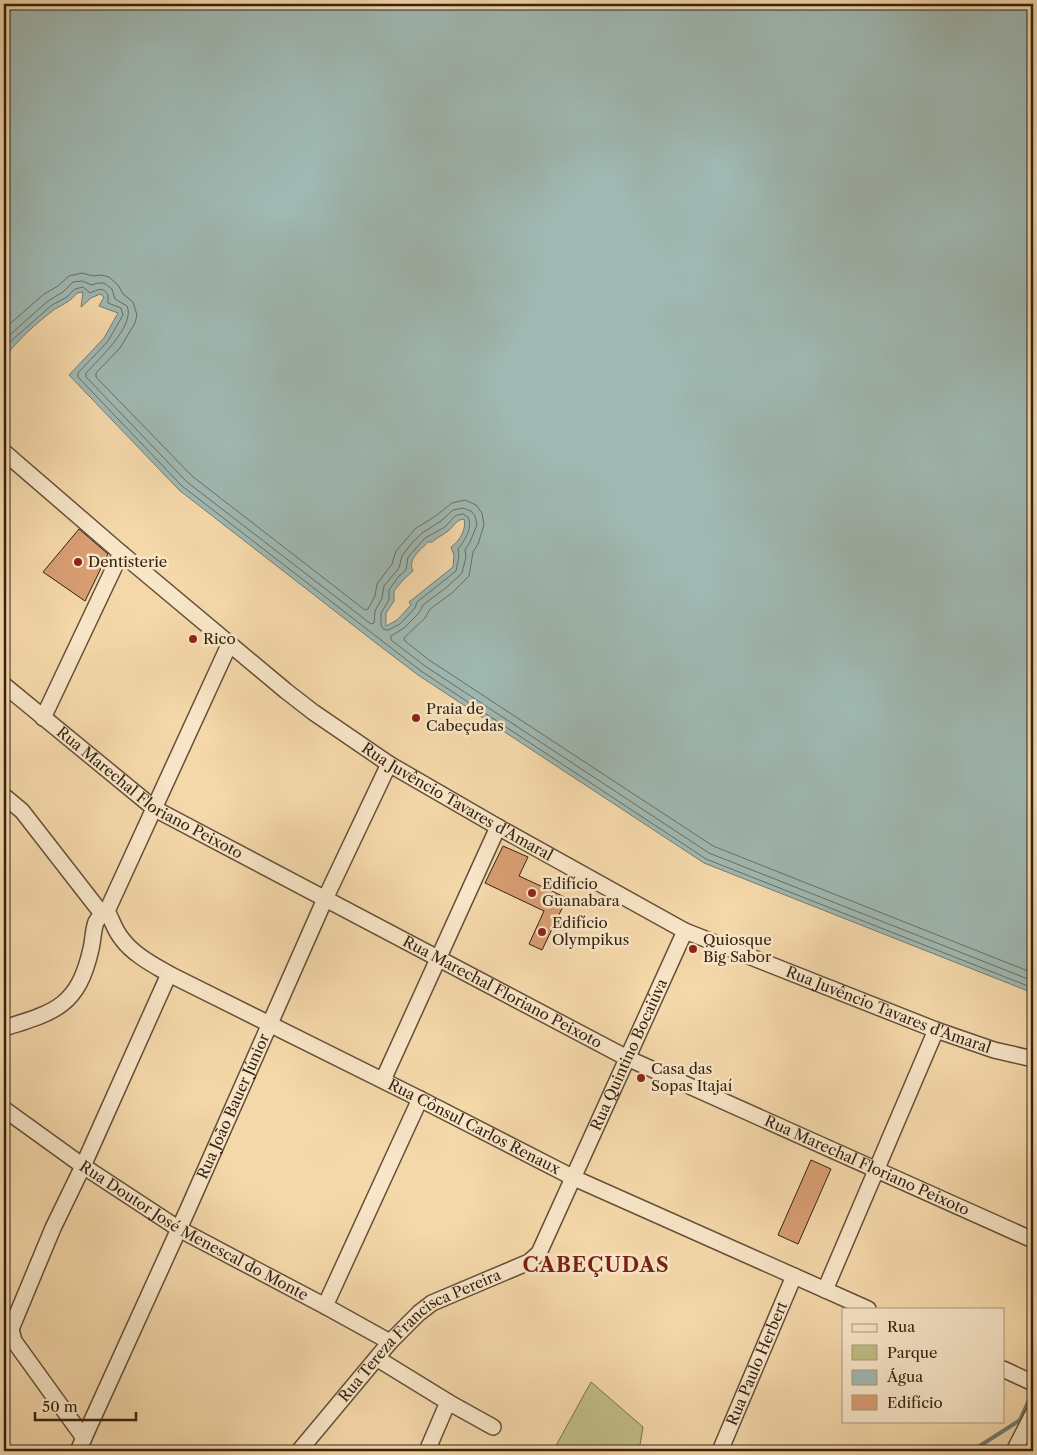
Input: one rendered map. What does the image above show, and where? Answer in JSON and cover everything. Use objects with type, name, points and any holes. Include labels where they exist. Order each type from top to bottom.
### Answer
[{"type":"street","name":"Rua Juvêncio Tavares d'Amaral","points":[[4,452],[229,645],[312,712],[389,764],[684,931],[936,1030],[994,1050],[1033,1059]]},
{"type":"street","points":[[43,718],[121,553]]},
{"type":"street","points":[[4,1028],[40,1016],[68,1000],[77,989],[84,976],[96,922],[107,911],[229,645]]},
{"type":"street","name":"Rua Marechal Floriano Peixoto","points":[[4,685],[154,809],[627,1058],[1033,1240]]},
{"type":"street","name":"Rua João Bauer Júnior","points":[[81,1444],[271,1024],[325,899],[389,764]]},
{"type":"street","points":[[4,796],[22,811],[99,910],[107,911]]},
{"type":"street","points":[[383,1080],[498,827]]},
{"type":"street","name":"Rua Cônsul Carlos Renaux","points":[[107,911],[120,938],[143,960],[169,974],[383,1080],[574,1178],[866,1308]]},
{"type":"street","name":"Rua Quintino Bocaiúva","points":[[574,1178],[684,931]]},
{"type":"street","points":[[81,1444],[14,1341],[11,1334],[12,1324],[53,1228],[83,1166],[169,974]]},
{"type":"street","points":[[825,1290],[936,1030]]},
{"type":"street","points":[[325,1306],[420,1099]]},
{"type":"street","name":"Rua Doutor José Menescal do Monte","points":[[4,1108],[83,1166],[178,1229],[390,1342]]},
{"type":"street","name":"Rua Tereza Francisca Pereira","points":[[299,1451],[378,1359],[390,1342],[432,1303],[529,1262],[539,1253],[574,1178]]},
{"type":"street","name":"Rua Paulo Herbert","points":[[720,1451],[794,1276]]},
{"type":"street","points":[[378,1359],[493,1427]]},
{"type":"street","points":[[1004,1369],[1031,1377]]},
{"type":"street","points":[[427,1451],[448,1402]]},
{"type":"street","points":[[1014,1451],[1033,1414]]},
{"type":"green space","points":[[591,1382],[643,1427],[639,1451],[553,1451]]},
{"type":"water","points":[[4,4],[1033,4],[1033,993],[704,863],[418,675],[179,490],[69,375],[104,338],[118,313],[99,306],[104,297],[100,294],[91,298],[81,307],[83,292],[77,293],[34,326],[4,358]],"holes":[[[464,519],[462,535],[451,547],[454,555],[453,567],[409,602],[411,605],[397,620],[386,626],[386,613],[394,601],[394,591],[413,571],[412,563],[416,555],[428,542],[432,542],[459,521]]]},
{"type":"building","name":"Dentisterie","points":[[79,529],[108,554],[85,601],[43,572]]},
{"type":"building","points":[[503,846],[528,857],[519,876],[567,898],[542,950],[529,944],[544,911],[485,883]]},
{"type":"building","points":[[811,1160],[831,1169],[798,1244],[778,1235]]},
{"type":"waterway","points":[[972,1451],[1020,1420],[1033,1391]]},
{"type":"place","name":"Dentisterie","points":[[78,562]]},
{"type":"place","name":"Rico","points":[[193,639]]},
{"type":"place","name":"Praia de Cabeçudas","points":[[416,718]]},
{"type":"place","name":"Edifício Guanabara","points":[[532,893]]},
{"type":"place","name":"Edifício Olympikus","points":[[542,932]]},
{"type":"place","name":"Quiosque Big Sabor","points":[[693,949]]},
{"type":"place","name":"Casa das Sopas Itajaí","points":[[641,1078]]},
{"type":"district","name":"CABEÇUDAS","points":[[596,1265]]}]
